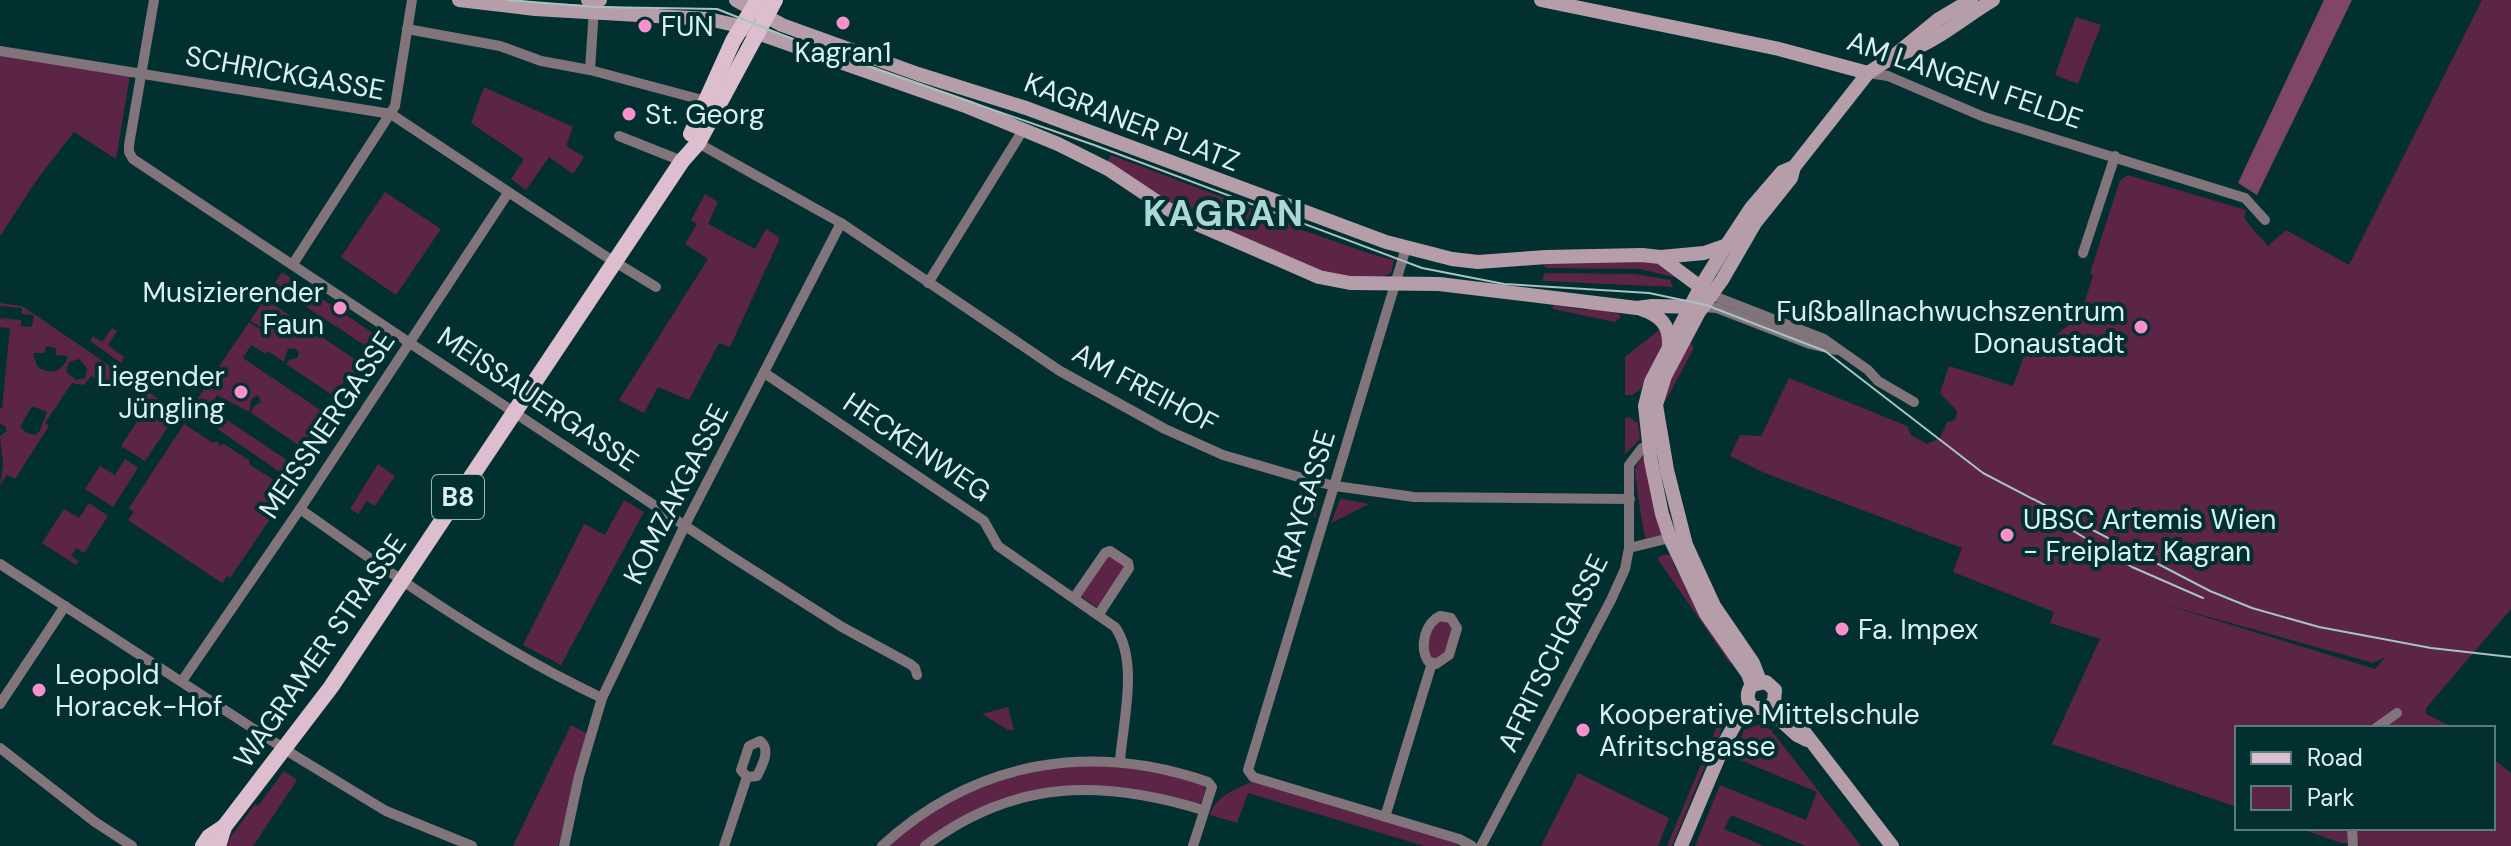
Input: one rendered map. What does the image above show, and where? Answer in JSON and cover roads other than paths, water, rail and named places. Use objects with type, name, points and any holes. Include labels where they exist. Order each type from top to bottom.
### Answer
[{"type":"main road","name":"KAGRANER PLATZ","points":[[459,0],[524,8],[594,3],[708,19],[750,30],[968,107],[1023,130],[1094,161],[1197,224],[1302,271],[1340,282],[1466,286],[1637,308],[1701,300]]},
{"type":"main road","name":"KAGRANER PLATZ","points":[[736,0],[759,8],[782,25],[918,74],[1026,108],[1302,213],[1406,248],[1478,262],[1546,257],[1660,257],[1704,253],[1727,245]]},
{"type":"main road","name":"WAGRAMER STRASSE","points":[[203,846],[209,837],[224,827],[324,696],[682,161],[698,143],[759,8],[775,0]]},
{"type":"main road","name":"AM LANGEN FELDE","points":[[1541,0],[1763,45],[1868,73]]},
{"type":"main road","points":[[1655,444],[1645,414],[1651,382],[1669,348],[1755,223],[1791,178],[1794,167],[1868,73],[1939,19],[1971,0]]},
{"type":"main road","points":[[1894,56],[1922,48],[1993,0]]},
{"type":"main road","name":"WAGRAMER STRASSE","points":[[682,161],[688,139],[706,101],[750,30]]},
{"type":"main road","points":[[1759,697],[1753,663],[1714,606],[1660,502],[1655,444],[1656,408],[1660,389],[1727,245],[1751,208],[1782,172],[1794,167]]},
{"type":"main road","points":[[1660,257],[1701,300]]},
{"type":"main road","points":[[1637,308],[1659,316],[1669,333],[1669,348]]},
{"type":"main road","points":[[1759,697],[1794,717],[1807,740],[1892,846]]},
{"type":"main road","points":[[1681,846],[1725,742],[1723,731],[1731,713],[1759,697]]},
{"type":"main road","name":"WAGRAMER STRASSE","points":[[218,846],[224,827]]},
{"type":"street","points":[[142,73],[154,0]]},
{"type":"street","points":[[293,264],[395,106],[412,0]]},
{"type":"street","points":[[590,70],[594,3]]},
{"type":"street","points":[[407,29],[500,46],[541,61],[590,70],[706,101]]},
{"type":"street","name":"SCHRICKGASSE","points":[[0,51],[391,114],[615,263]]},
{"type":"street","name":"MEISSAUERGASSE","points":[[142,73],[129,145],[133,159],[513,414],[816,611],[910,664],[917,675]]},
{"type":"street","name":"AM LANGEN FELDE","points":[[1868,73],[1888,76],[1984,117],[2245,198],[2265,220]]},
{"type":"street","points":[[928,283],[1023,130]]},
{"type":"street","points":[[619,136],[682,161]]},
{"type":"street","name":"AM FREIHOF","points":[[698,143],[841,223],[1060,371],[1155,424],[1223,455],[1335,486],[1414,497],[1630,499]]},
{"type":"street","points":[[2083,253],[2115,156]]},
{"type":"street","name":"MEISSNERGASSE","points":[[182,681],[300,509],[508,193]]},
{"type":"street","name":"KOMZAKGASSE","points":[[564,846],[574,796],[602,698],[685,525],[766,374],[841,223]]},
{"type":"street","name":"KRAYGASSE","points":[[1385,817],[1248,773],[1406,248]]},
{"type":"street","points":[[615,263],[656,287]]},
{"type":"street","points":[[1701,300],[1824,339],[1878,381],[1914,402]]},
{"type":"street","name":"HECKENWEG","points":[[766,374],[984,521],[998,546],[1099,614],[1117,631],[1127,655],[1120,761]]},
{"type":"street","name":"AFRITSCHGASSE","points":[[1481,846],[1625,569],[1629,548],[1629,465],[1634,455],[1655,444]]},
{"type":"street","points":[[300,509],[519,656],[602,698]]},
{"type":"street","points":[[1629,548],[1676,536]]},
{"type":"street","points":[[1074,598],[1105,553],[1110,551],[1128,563],[1129,568],[1099,614]]},
{"type":"street","points":[[0,564],[386,811],[472,846]]},
{"type":"street","points":[[0,704],[65,606]]},
{"type":"street","points":[[1440,616],[1451,618],[1457,628],[1449,655],[1440,662],[1432,663],[1423,654],[1430,623],[1440,616]]},
{"type":"street","points":[[1432,663],[1385,817],[1460,839],[1472,846]]},
{"type":"street","points":[[2379,726],[2397,713]]},
{"type":"street","points":[[0,748],[95,822],[132,846]]},
{"type":"street","points":[[882,846],[945,798],[992,778],[1047,764],[1120,761],[1172,770],[1208,782],[1212,787],[1193,846]]},
{"type":"street","points":[[724,846],[747,777]]},
{"type":"street","points":[[925,846],[950,828],[986,810],[1027,796],[1060,790],[1137,792],[1203,810]]},
{"type":"tram line","points":[[507,0],[595,7],[717,9],[813,47],[1094,145],[1422,268],[1504,284],[1649,293],[1706,305],[1825,351],[1983,473],[2210,591],[2252,608],[2319,627],[2431,648],[2511,657]]},
{"type":"tram line","points":[[2072,530],[2132,567],[2203,598]]},
{"type":"place","name":"Kagran1","points":[[843,23]]},
{"type":"place","name":"FUN","points":[[645,26]]},
{"type":"place","name":"St. Georg","points":[[629,114]]},
{"type":"place","name":"Musizierender Faun","points":[[340,308]]},
{"type":"place","name":"Fußballnachwuchszentrum Donaustadt","points":[[2141,327]]},
{"type":"place","name":"Liegender Jüngling","points":[[241,392]]},
{"type":"place","name":"UBSC Artemis Wien - Freiplatz Kagran","points":[[2007,535]]},
{"type":"place","name":"Fa. Impex","points":[[1842,629]]},
{"type":"place","name":"Leopold Horacek-Hof","points":[[39,690]]},
{"type":"place","name":"Kooperative Mittelschule Afritschgasse","points":[[1583,730]]},
{"type":"district","name":"KAGRAN","points":[[1224,213]]}]
